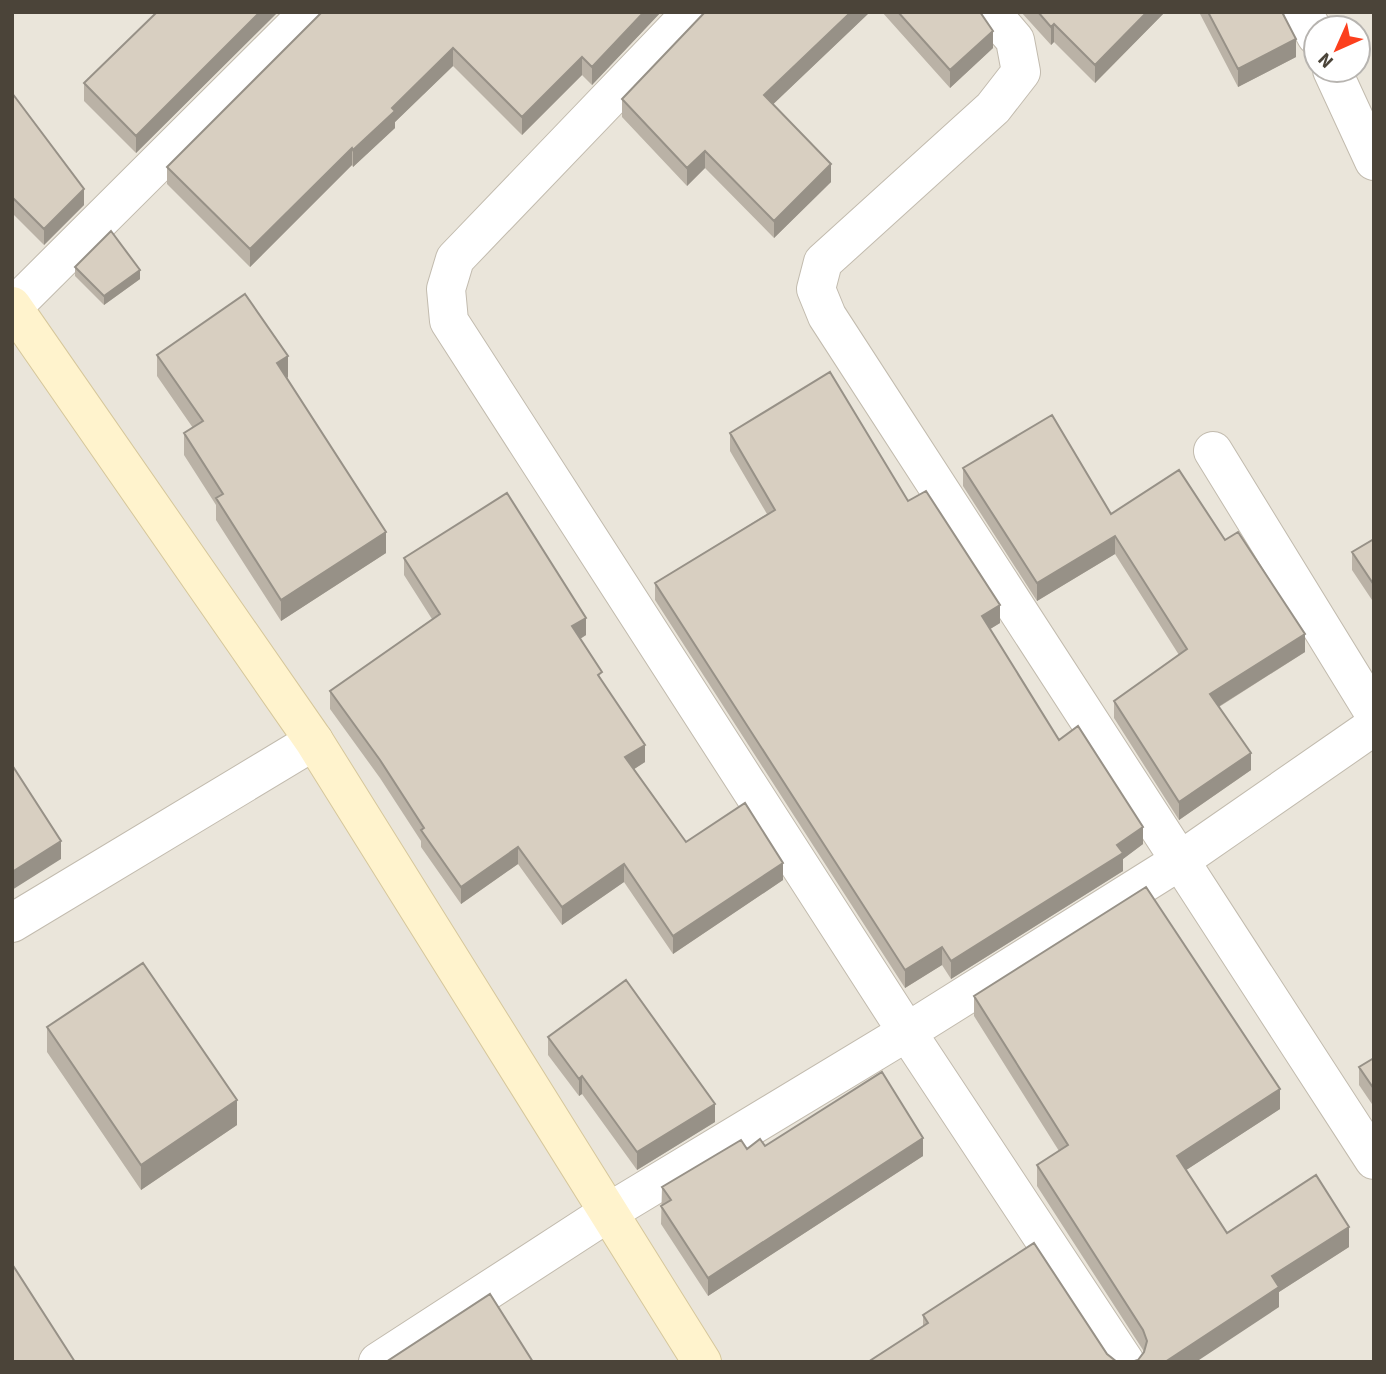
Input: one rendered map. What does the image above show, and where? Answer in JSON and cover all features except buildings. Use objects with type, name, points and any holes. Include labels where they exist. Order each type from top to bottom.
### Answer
[{"type":"street","points":[[309,12],[13,306],[314,741],[702,1362]]},
{"type":"street","points":[[692,12],[455,258],[446,289],[449,321],[907,1032],[1125,1362]]},
{"type":"street","points":[[990,12],[1015,40],[1021,72],[993,108],[823,262],[816,289],[827,317],[1178,862],[1374,1160]]},
{"type":"street","points":[[1338,84],[1374,161]]},
{"type":"street","points":[[1213,452],[1374,713]]},
{"type":"street","points":[[379,1362],[609,1212],[907,1032],[1178,862],[1374,726]]},
{"type":"street","points":[[12,923],[314,741]]},
{"type":"shaded area","points":[[12,12],[1374,12],[1374,1362],[12,1362]]}]
